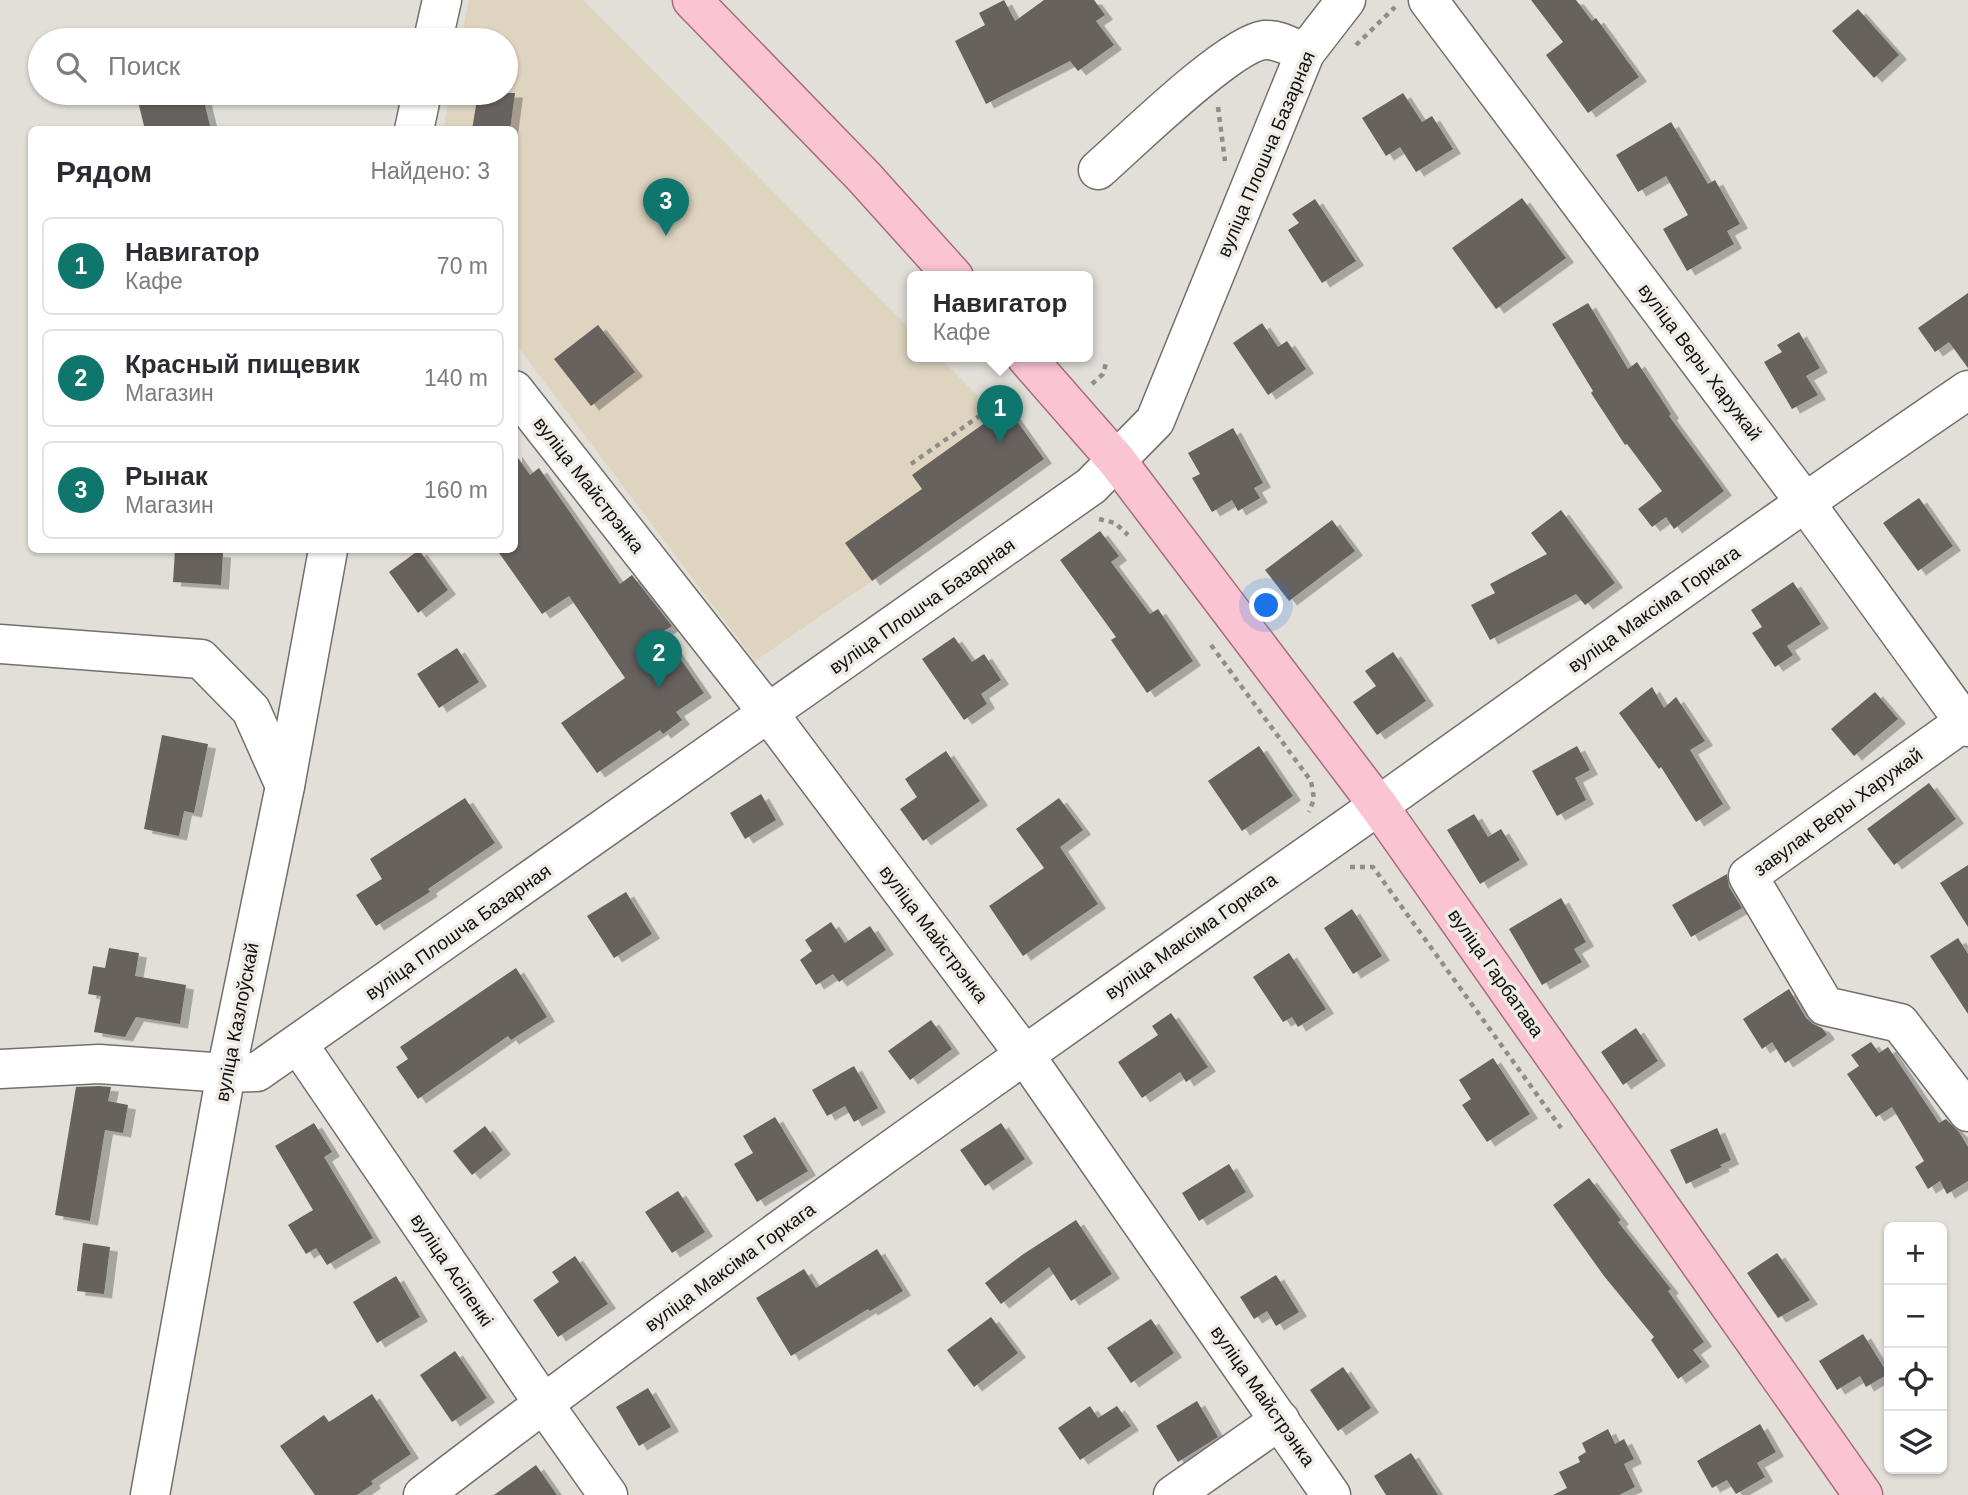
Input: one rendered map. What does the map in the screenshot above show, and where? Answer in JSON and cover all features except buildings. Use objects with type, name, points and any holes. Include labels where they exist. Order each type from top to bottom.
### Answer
[{"type":"main road","points":[[692,0],[864,177],[949,271]]},
{"type":"main road","name":"вуліца Гарбатава","points":[[1021,374],[1117,461],[1378,805],[1863,1495]]},
{"type":"street","points":[[436,28],[442,0]]},
{"type":"street","name":"вуліца Плошча Базарная","points":[[0,1069],[100,1064],[226,1073],[257,1072],[1091,486],[1155,421],[1305,53],[1346,0]]},
{"type":"street","name":"вуліца Веры Харужай","points":[[1428,0],[1804,501],[1966,724]]},
{"type":"street","points":[[1098,170],[1194,84],[1235,54],[1260,41],[1276,40],[1305,53]]},
{"type":"street","points":[[415,126],[419,105]]},
{"type":"street","name":"вуліца Максіма Горкага","points":[[423,1495],[543,1403],[1024,1054],[1804,501],[1968,390]]},
{"type":"street","name":"вуліца Майстрэнка","points":[[518,395],[769,714],[1024,1054],[1331,1495]]},
{"type":"street","name":"вуліца Казлоўскай","points":[[150,1495],[226,1073],[285,786],[327,553]]},
{"type":"street","points":[[0,644],[201,659],[251,710],[285,786]]},
{"type":"street","name":"завулак Веры Харужай","points":[[1966,724],[1748,876],[1825,1006],[1900,1023],[1968,1112]]},
{"type":"street","name":"вуліца Асіпенкі","points":[[298,1044],[608,1495]]},
{"type":"street","points":[[1173,1495],[1280,1420]]},
{"type":"path","points":[[1353,49],[1402,0]]},
{"type":"path","points":[[1194,84],[1217,105],[1226,172]]},
{"type":"path","points":[[911,464],[1021,374]]},
{"type":"path","points":[[1060,507],[1080,532],[1100,519],[1115,523],[1134,541]]},
{"type":"path","points":[[1205,638],[1311,781],[1314,799],[1305,820],[1337,867],[1373,867],[1565,1134]]},
{"type":"shaded area","points":[[469,0],[583,0],[907,326],[907,362],[944,362],[997,415],[913,475],[922,489],[845,543],[872,581],[755,661],[518,347],[518,126],[444,126],[448,105],[518,105],[518,28],[463,28]]},
{"type":"place","name":"Рынак","points":[[666,236]]},
{"type":"place","name":"Навигатор","points":[[1000,443]]},
{"type":"place","name":"Красный пищевик","points":[[659,688]]}]
